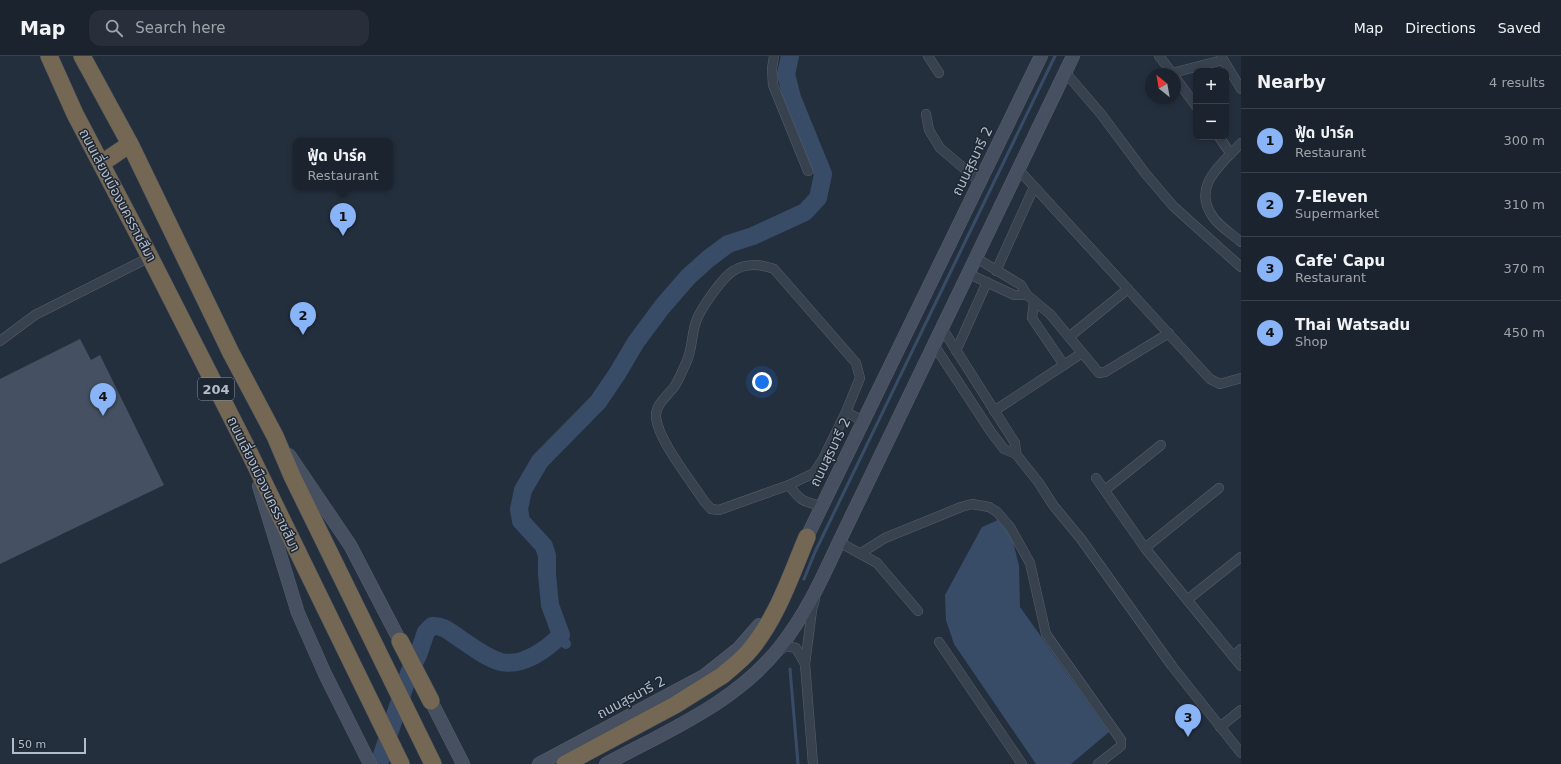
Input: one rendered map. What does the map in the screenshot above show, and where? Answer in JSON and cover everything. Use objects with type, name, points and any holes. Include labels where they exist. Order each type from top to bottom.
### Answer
[{"type":"highway","name":"ถนนเลี่ยงเมืองนครราชสีมา","points":[[49,56],[74,114],[102,163],[250,454],[401,764]]},
{"type":"highway","name":"ถนนเลี่ยงเมืองนครราชสีมา","points":[[82,56],[130,144],[231,353],[275,436],[292,476],[433,764]]},
{"type":"highway","points":[[102,163],[130,144]]},
{"type":"highway","points":[[565,764],[675,705],[723,675],[750,651],[764,631],[777,608],[807,537]]},
{"type":"highway","points":[[400,641],[431,701]]},
{"type":"main road","name":"ถนนสุรนารี 2","points":[[539,764],[704,676],[738,649],[750,636],[771,607],[807,537],[1041,56]]},
{"type":"main road","points":[[601,764],[611,761],[722,700],[739,688],[765,664],[796,625],[822,579],[1073,56]]},
{"type":"main road","points":[[275,436],[350,545],[400,641]]},
{"type":"main road","points":[[250,454],[298,613],[322,667],[370,764]]},
{"type":"main road","points":[[431,701],[463,764]]},
{"type":"main road","points":[[586,764],[580,757],[581,749],[600,731]]},
{"type":"main road","points":[[449,736],[469,764]]},
{"type":"street","points":[[774,56],[772,69],[773,85],[808,170]]},
{"type":"street","points":[[928,56],[939,74]]},
{"type":"street","points":[[1159,56],[1168,68]]},
{"type":"street","points":[[1181,72],[1222,58],[1241,89]]},
{"type":"street","points":[[1065,72],[1101,114],[1145,174],[1173,206],[1241,267]]},
{"type":"street","points":[[1181,86],[1195,104]]},
{"type":"street","points":[[926,114],[930,130],[940,148],[980,182]]},
{"type":"street","points":[[1221,140],[1231,154]]},
{"type":"street","points":[[1241,143],[1208,180],[1204,194],[1207,206],[1214,218],[1241,242]]},
{"type":"street","points":[[1018,170],[1210,379],[1220,384],[1241,378]]},
{"type":"street","points":[[996,270],[1034,187]]},
{"type":"street","points":[[0,341],[35,316],[150,257]]},
{"type":"street","points":[[976,258],[1021,285],[1030,298],[1050,314],[1099,373],[1105,372],[1168,333]]},
{"type":"street","points":[[759,264],[774,269],[842,345],[856,363],[860,372],[860,378],[846,412],[818,468],[814,473],[789,485],[719,510],[711,509],[671,450],[658,428],[656,416],[658,408],[675,386],[688,360],[692,348],[693,334],[697,319],[710,296],[732,271],[759,264]]},
{"type":"street","points":[[968,274],[1014,295],[1030,298]]},
{"type":"street","points":[[956,351],[987,282]]},
{"type":"street","points":[[1069,337],[1128,289]]},
{"type":"street","points":[[1030,298],[1032,318],[1064,365]]},
{"type":"street","points":[[942,328],[1015,443],[1016,454]]},
{"type":"street","points":[[934,345],[991,432],[1004,449],[1016,454],[1039,483],[1053,505],[1081,539],[1172,666],[1241,754]]},
{"type":"street","points":[[994,411],[1082,353]]},
{"type":"street","points":[[846,412],[863,421]]},
{"type":"street","points":[[1104,490],[1162,445]]},
{"type":"street","points":[[1096,478],[1145,548],[1241,666]]},
{"type":"street","points":[[789,485],[797,498],[822,506]]},
{"type":"street","points":[[1145,548],[1219,488]]},
{"type":"street","points":[[861,553],[885,538],[961,507],[972,504],[982,505],[997,512],[1010,527],[1030,563],[1046,634],[1121,740],[1121,746],[1098,764]]},
{"type":"street","points":[[839,542],[877,563],[918,611]]},
{"type":"street","points":[[1187,600],[1241,557]]},
{"type":"street","points":[[813,764],[805,664],[812,610],[822,579]]},
{"type":"street","points":[[939,642],[1022,764]]},
{"type":"street","points":[[765,664],[782,648],[789,646],[799,651],[805,664]]},
{"type":"street","points":[[1233,656],[1241,649]]},
{"type":"street","points":[[1220,727],[1241,710]]},
{"type":"water","points":[[998,520],[1011,533],[1019,566],[1020,607],[1109,732],[1071,764],[1036,764],[954,644],[946,620],[945,595],[982,527]]},
{"type":"building","points":[[80,339],[91,360],[100,355],[164,485],[0,564],[0,379]]},
{"type":"waterway","points":[[379,764],[409,673],[418,655],[426,632],[432,626],[446,629],[490,658],[509,663],[518,662],[534,656],[549,646],[561,635],[550,605],[547,556],[544,546],[521,521],[519,509],[523,490],[540,461],[598,402],[636,342],[662,307],[688,277],[728,244],[753,236],[805,212],[818,198],[823,174],[792,98],[786,74],[790,56]]},
{"type":"waterway","points":[[804,579],[815,552],[1055,56]]},
{"type":"waterway","points":[[561,635],[566,644]]},
{"type":"waterway","points":[[790,669],[798,764]]},
{"type":"place","name":"ฟู้ด ปาร์ค","points":[[343,236]]},
{"type":"place","name":"7-Eleven","points":[[303,335]]},
{"type":"place","name":"Thai Watsadu","points":[[103,416]]},
{"type":"place","name":"Cafe' Capu","points":[[1188,737]]}]
